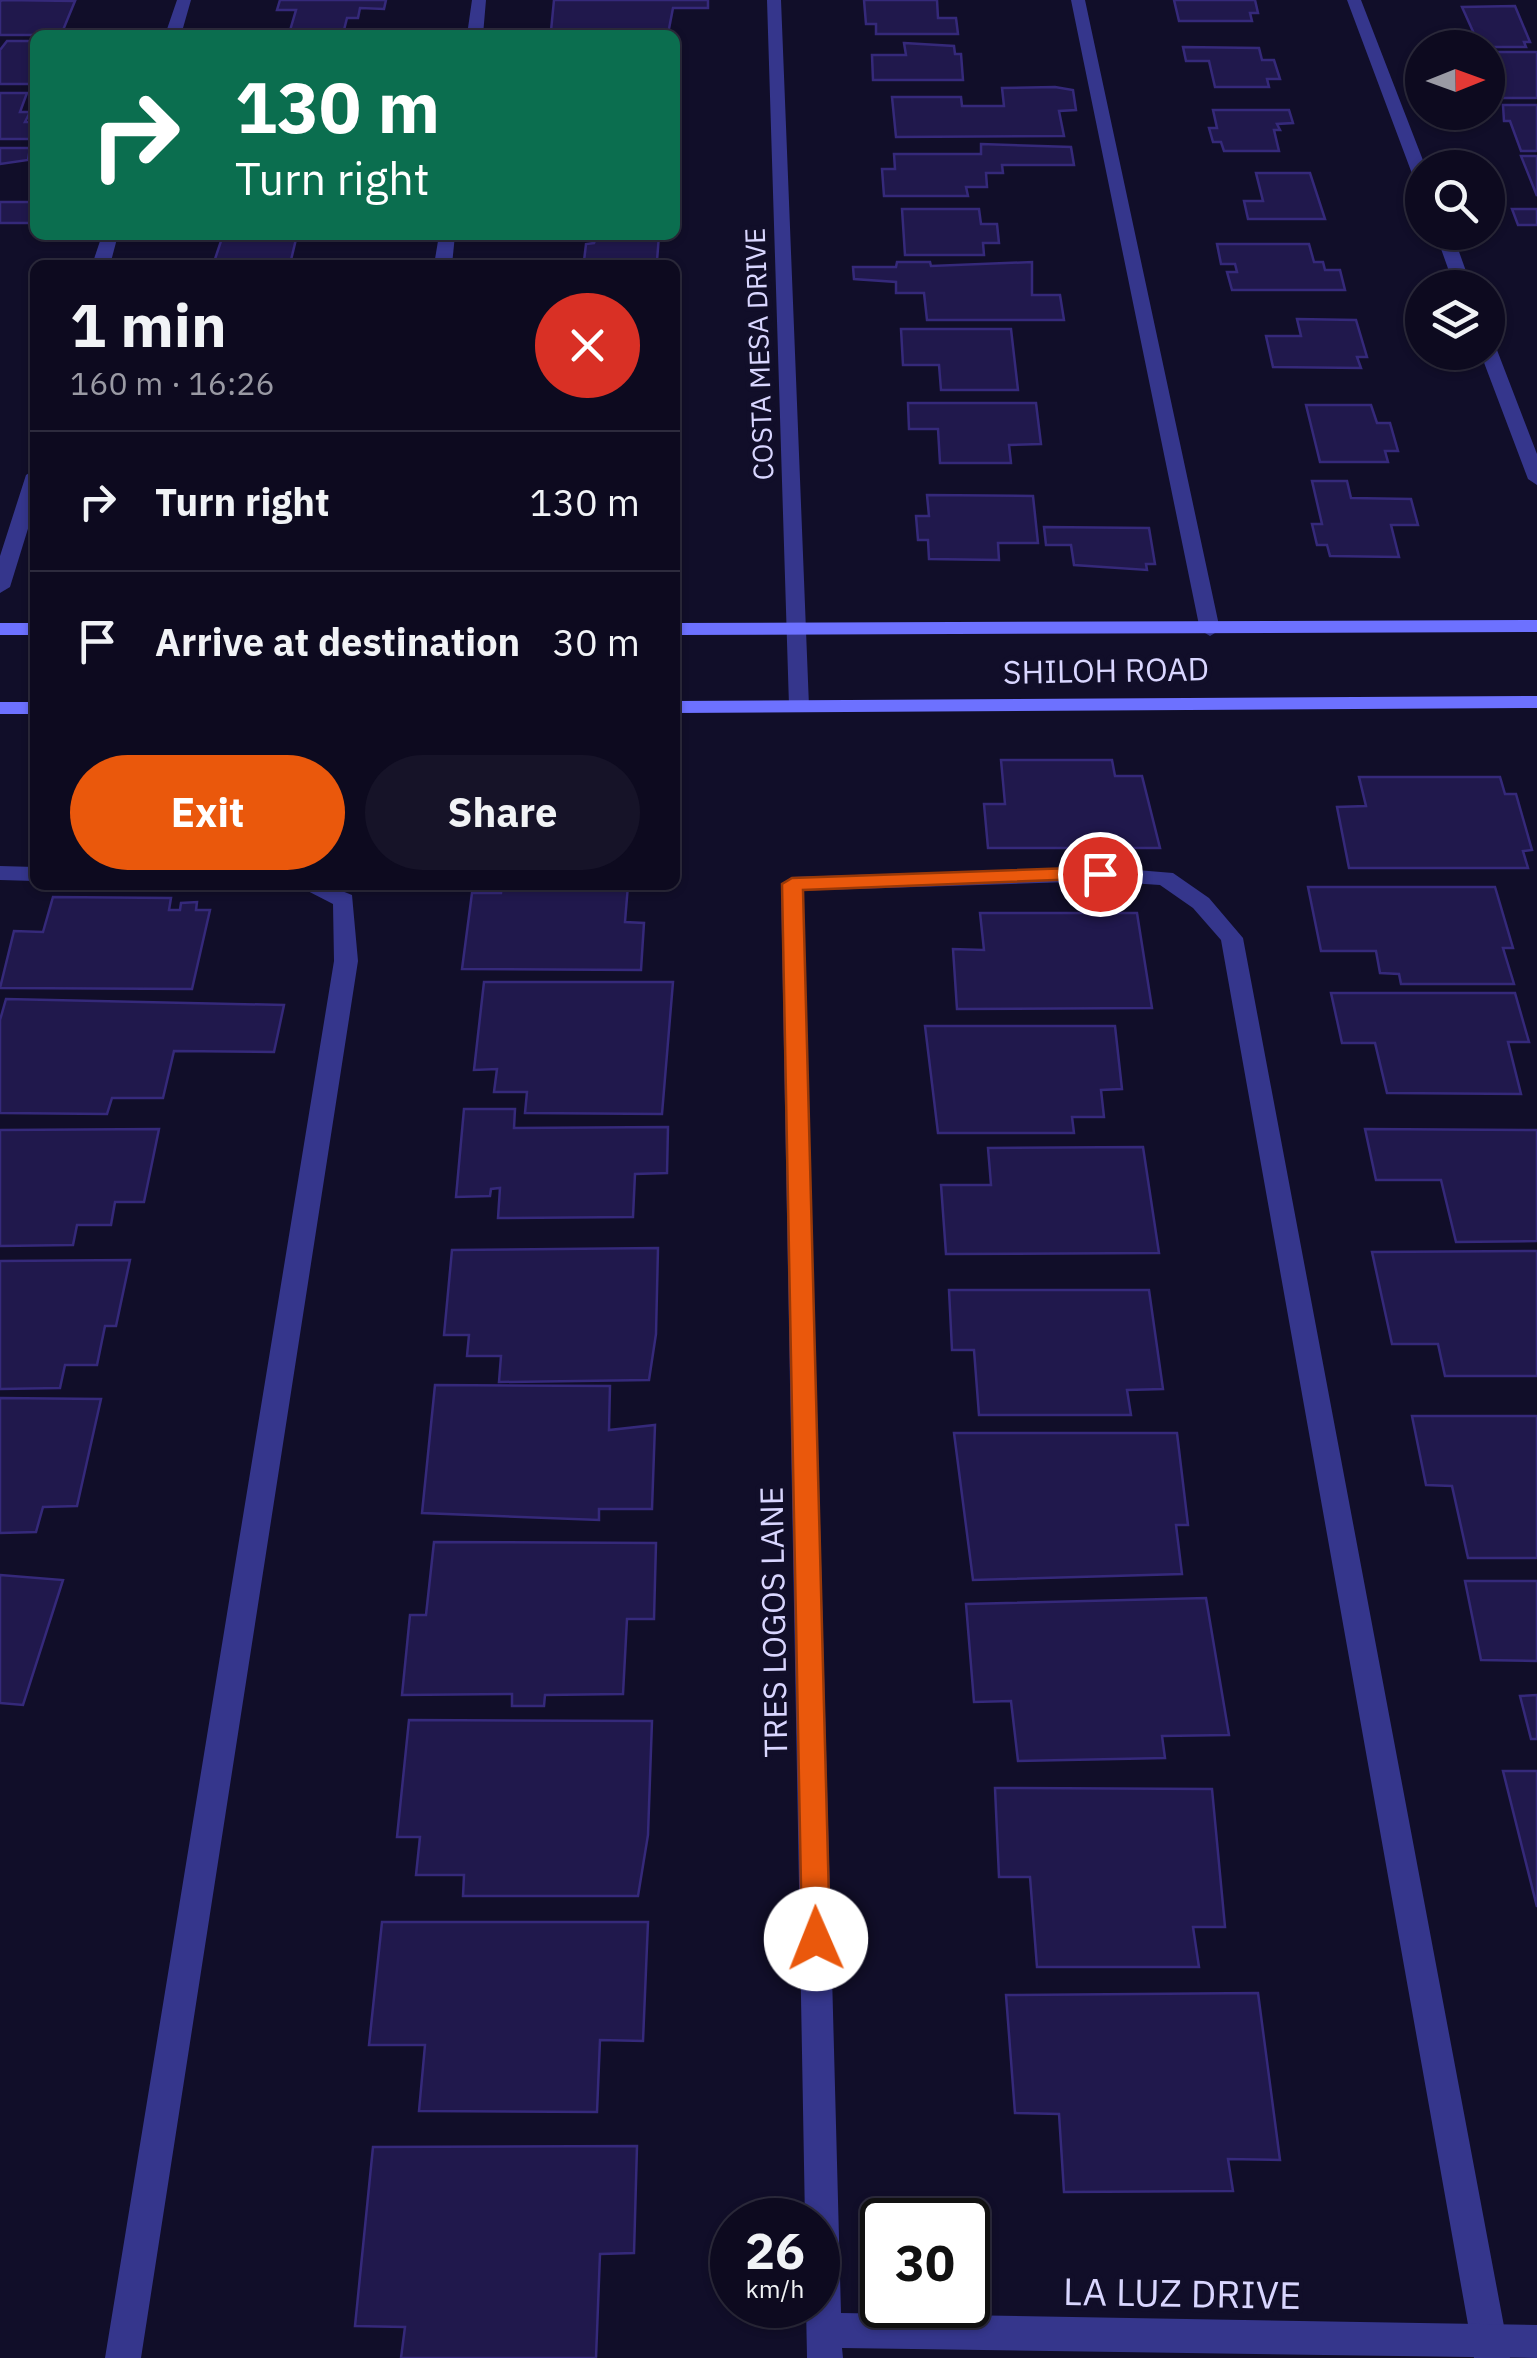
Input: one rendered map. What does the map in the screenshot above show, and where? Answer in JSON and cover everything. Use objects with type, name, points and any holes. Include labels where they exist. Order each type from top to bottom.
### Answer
[{"type":"main road","name":"SHILOH ROAD","points":[[680,629],[1537,626]]},
{"type":"main road","points":[[0,629],[30,629]]},
{"type":"main road","name":"SHILOH ROAD","points":[[680,706],[1537,702]]},
{"type":"main road","points":[[0,708],[30,708]]},
{"type":"street","points":[[175,30],[184,0]]},
{"type":"street","points":[[475,30],[480,0]]},
{"type":"street","name":"COSTA MESA DRIVE","points":[[774,0],[799,706]]},
{"type":"street","points":[[1078,0],[1210,630]]},
{"type":"street","points":[[1354,0],[1411,150]]},
{"type":"street","points":[[1496,370],[1537,479]]},
{"type":"street","points":[[0,587],[30,491]]},
{"type":"street","points":[[0,873],[30,874]]},
{"type":"street","name":"TRES LOGOS LANE","points":[[825,2344],[792,884],[1100,874],[1165,878],[1201,903],[1232,938],[1490,2350]]},
{"type":"street","points":[[123,2358],[346,961],[344,900],[319,890]]},
{"type":"street","name":"LA LUZ DRIVE","points":[[825,2344],[1490,2350],[1537,2342]]},
{"type":"building","points":[[280,0],[386,0],[384,9],[360,8],[358,18],[347,18],[344,30],[290,30],[296,10],[277,10]]},
{"type":"building","points":[[554,0],[708,0],[708,8],[673,8],[669,30],[551,30]]},
{"type":"building","points":[[864,0],[937,0],[938,18],[956,18],[958,34],[876,34],[876,24],[866,24]]},
{"type":"building","points":[[1174,0],[1255,0],[1258,13],[1250,13],[1252,21],[1179,21]]},
{"type":"building","points":[[0,1],[75,1],[63,30],[0,35]]},
{"type":"building","points":[[1515,6],[1530,42],[1524,42],[1526,47],[1505,47],[1505,30],[1472,30],[1462,7]]},
{"type":"building","points":[[7,41],[30,41],[30,84],[0,84],[0,50]]},
{"type":"building","points":[[904,43],[954,46],[955,54],[961,54],[963,80],[873,80],[872,55],[906,55]]},
{"type":"building","points":[[1183,47],[1259,48],[1262,60],[1274,60],[1280,79],[1267,79],[1269,87],[1215,87],[1209,61],[1186,61]]},
{"type":"building","points":[[1505,52],[1537,52],[1537,98],[1505,98]]},
{"type":"building","points":[[1002,88],[1073,90],[1076,110],[1059,111],[1064,136],[896,137],[892,97],[961,97],[962,106],[1004,106]]},
{"type":"building","points":[[0,93],[27,93],[20,112],[30,112],[25,122],[30,122],[30,139],[0,139]]},
{"type":"building","points":[[1505,105],[1537,105],[1537,151],[1521,151],[1510,121],[1505,121]]},
{"type":"building","points":[[1213,110],[1289,110],[1293,123],[1277,124],[1280,130],[1274,130],[1279,151],[1224,151],[1221,142],[1213,142],[1209,128],[1217,128]]},
{"type":"building","points":[[981,144],[1071,147],[1074,165],[1002,165],[1003,173],[986,173],[987,187],[966,187],[968,196],[884,196],[882,169],[895,169],[894,154],[981,154]]},
{"type":"building","points":[[0,148],[30,148],[28,160],[0,164]]},
{"type":"building","points":[[1521,156],[1537,156],[1537,196]]},
{"type":"building","points":[[1256,173],[1310,173],[1325,219],[1248,219],[1244,201],[1263,201]]},
{"type":"building","points":[[0,202],[30,202],[30,223],[0,223]]},
{"type":"building","points":[[902,209],[979,209],[981,224],[997,224],[999,243],[983,243],[984,255],[905,255]]},
{"type":"building","points":[[1512,209],[1537,209],[1537,225],[1518,225]]},
{"type":"building","points":[[221,240],[296,240],[291,260],[215,259]]},
{"type":"building","points":[[659,240],[657,260],[584,260],[586,244]]},
{"type":"building","points":[[1217,244],[1309,244],[1314,262],[1323,262],[1325,270],[1340,270],[1345,290],[1232,290],[1227,272],[1237,272],[1235,264],[1221,264]]},
{"type":"building","points":[[897,262],[930,262],[931,266],[1032,262],[1032,295],[1060,295],[1064,320],[927,320],[924,293],[896,293],[896,282],[854,279],[853,267],[896,267]]},
{"type":"building","points":[[1297,319],[1356,320],[1367,357],[1357,357],[1361,368],[1273,367],[1266,336],[1301,336]]},
{"type":"building","points":[[901,329],[1011,329],[1018,390],[941,390],[939,365],[903,365]]},
{"type":"building","points":[[908,403],[1036,403],[1041,444],[1009,445],[1011,463],[940,463],[938,429],[909,429]]},
{"type":"building","points":[[1306,405],[1371,405],[1377,423],[1390,423],[1398,451],[1385,451],[1388,462],[1320,462]]},
{"type":"building","points":[[1312,481],[1347,481],[1351,498],[1411,499],[1418,525],[1391,525],[1399,557],[1330,556],[1327,545],[1317,545],[1312,524],[1322,524]]},
{"type":"building","points":[[927,495],[1033,496],[1038,543],[998,543],[999,560],[929,559],[928,540],[918,540],[916,516],[929,516]]},
{"type":"building","points":[[1044,527],[1149,528],[1155,564],[1146,564],[1147,570],[1074,565],[1071,545],[1046,545]]},
{"type":"building","points":[[1001,760],[1112,760],[1115,776],[1142,776],[1160,848],[988,848],[984,804],[1005,804]]},
{"type":"building","points":[[1359,777],[1500,777],[1505,794],[1516,794],[1532,850],[1523,851],[1528,868],[1349,868],[1337,807],[1366,806]]},
{"type":"building","points":[[1308,887],[1495,887],[1513,948],[1503,948],[1514,984],[1401,984],[1399,974],[1380,973],[1376,951],[1321,951]]},
{"type":"building","points":[[628,890],[625,922],[644,923],[641,970],[462,969],[472,893]]},
{"type":"building","points":[[53,897],[171,898],[169,910],[180,910],[181,903],[197,902],[196,910],[210,910],[192,989],[0,988],[14,931],[43,932]]},
{"type":"building","points":[[980,913],[1137,913],[1152,1008],[957,1009],[953,949],[984,950]]},
{"type":"building","points":[[484,982],[673,982],[662,1114],[525,1113],[527,1092],[494,1092],[497,1069],[474,1070]]},
{"type":"building","points":[[1331,993],[1515,993],[1529,1042],[1508,1042],[1521,1094],[1387,1093],[1375,1043],[1342,1043]]},
{"type":"building","points":[[6,999],[284,1005],[274,1052],[174,1051],[163,1098],[112,1098],[107,1114],[0,1113],[0,1020]]},
{"type":"building","points":[[925,1026],[1115,1026],[1122,1089],[1101,1090],[1104,1117],[1072,1117],[1074,1133],[938,1133]]},
{"type":"building","points":[[464,1109],[515,1109],[514,1128],[668,1127],[667,1173],[635,1174],[633,1217],[498,1218],[500,1188],[491,1189],[490,1196],[456,1197]]},
{"type":"building","points":[[159,1129],[144,1202],[115,1202],[111,1225],[77,1225],[73,1245],[0,1246],[0,1130]]},
{"type":"building","points":[[1365,1129],[1537,1130],[1537,1241],[1456,1242],[1441,1180],[1376,1180]]},
{"type":"building","points":[[1143,1147],[1159,1253],[946,1254],[941,1185],[991,1185],[988,1148]]},
{"type":"building","points":[[658,1248],[656,1334],[649,1380],[499,1382],[501,1356],[467,1356],[469,1335],[444,1335],[452,1250]]},
{"type":"building","points":[[1537,1251],[1537,1376],[1445,1376],[1438,1344],[1392,1344],[1372,1252]]},
{"type":"building","points":[[130,1260],[116,1326],[105,1326],[97,1365],[65,1365],[60,1388],[0,1389],[0,1261]]},
{"type":"building","points":[[949,1290],[1149,1290],[1163,1389],[1127,1390],[1131,1415],[979,1415],[974,1350],[952,1350]]},
{"type":"building","points":[[435,1385],[610,1386],[609,1430],[655,1425],[652,1509],[599,1509],[599,1520],[422,1513]]},
{"type":"building","points":[[0,1398],[101,1399],[77,1506],[43,1507],[36,1532],[0,1533]]},
{"type":"building","points":[[1412,1416],[1537,1416],[1537,1558],[1468,1558],[1452,1486],[1426,1485]]},
{"type":"building","points":[[954,1433],[1177,1433],[1188,1525],[1176,1525],[1182,1574],[973,1580]]},
{"type":"building","points":[[434,1542],[656,1543],[654,1619],[627,1619],[623,1694],[545,1695],[544,1706],[512,1706],[512,1694],[402,1695],[410,1615],[426,1615]]},
{"type":"building","points":[[0,1575],[63,1580],[23,1705],[0,1703]]},
{"type":"building","points":[[1465,1581],[1537,1581],[1537,1661],[1481,1660]]},
{"type":"building","points":[[1206,1598],[1229,1735],[1162,1736],[1165,1758],[1018,1761],[1011,1701],[974,1702],[966,1604]]},
{"type":"building","points":[[1537,1695],[1537,1739],[1531,1739],[1520,1696]]},
{"type":"building","points":[[409,1720],[652,1721],[648,1835],[638,1896],[463,1896],[464,1875],[416,1875],[420,1837],[397,1837]]},
{"type":"building","points":[[1503,1771],[1537,1771],[1537,1907]]},
{"type":"building","points":[[995,1788],[1212,1789],[1225,1927],[1193,1927],[1199,1967],[1037,1967],[1030,1877],[999,1877]]},
{"type":"building","points":[[382,1922],[648,1922],[643,2041],[600,2040],[597,2112],[419,2111],[425,2045],[369,2045]]},
{"type":"building","points":[[1258,1993],[1280,2160],[1228,2159],[1233,2191],[1064,2192],[1059,2114],[1015,2113],[1006,1995]]},
{"type":"building","points":[[637,2146],[634,2253],[600,2254],[596,2358],[401,2358],[405,2327],[355,2326],[373,2147]]},
{"type":"route","points":[[816,1939],[792,884],[1100,874]]}]
